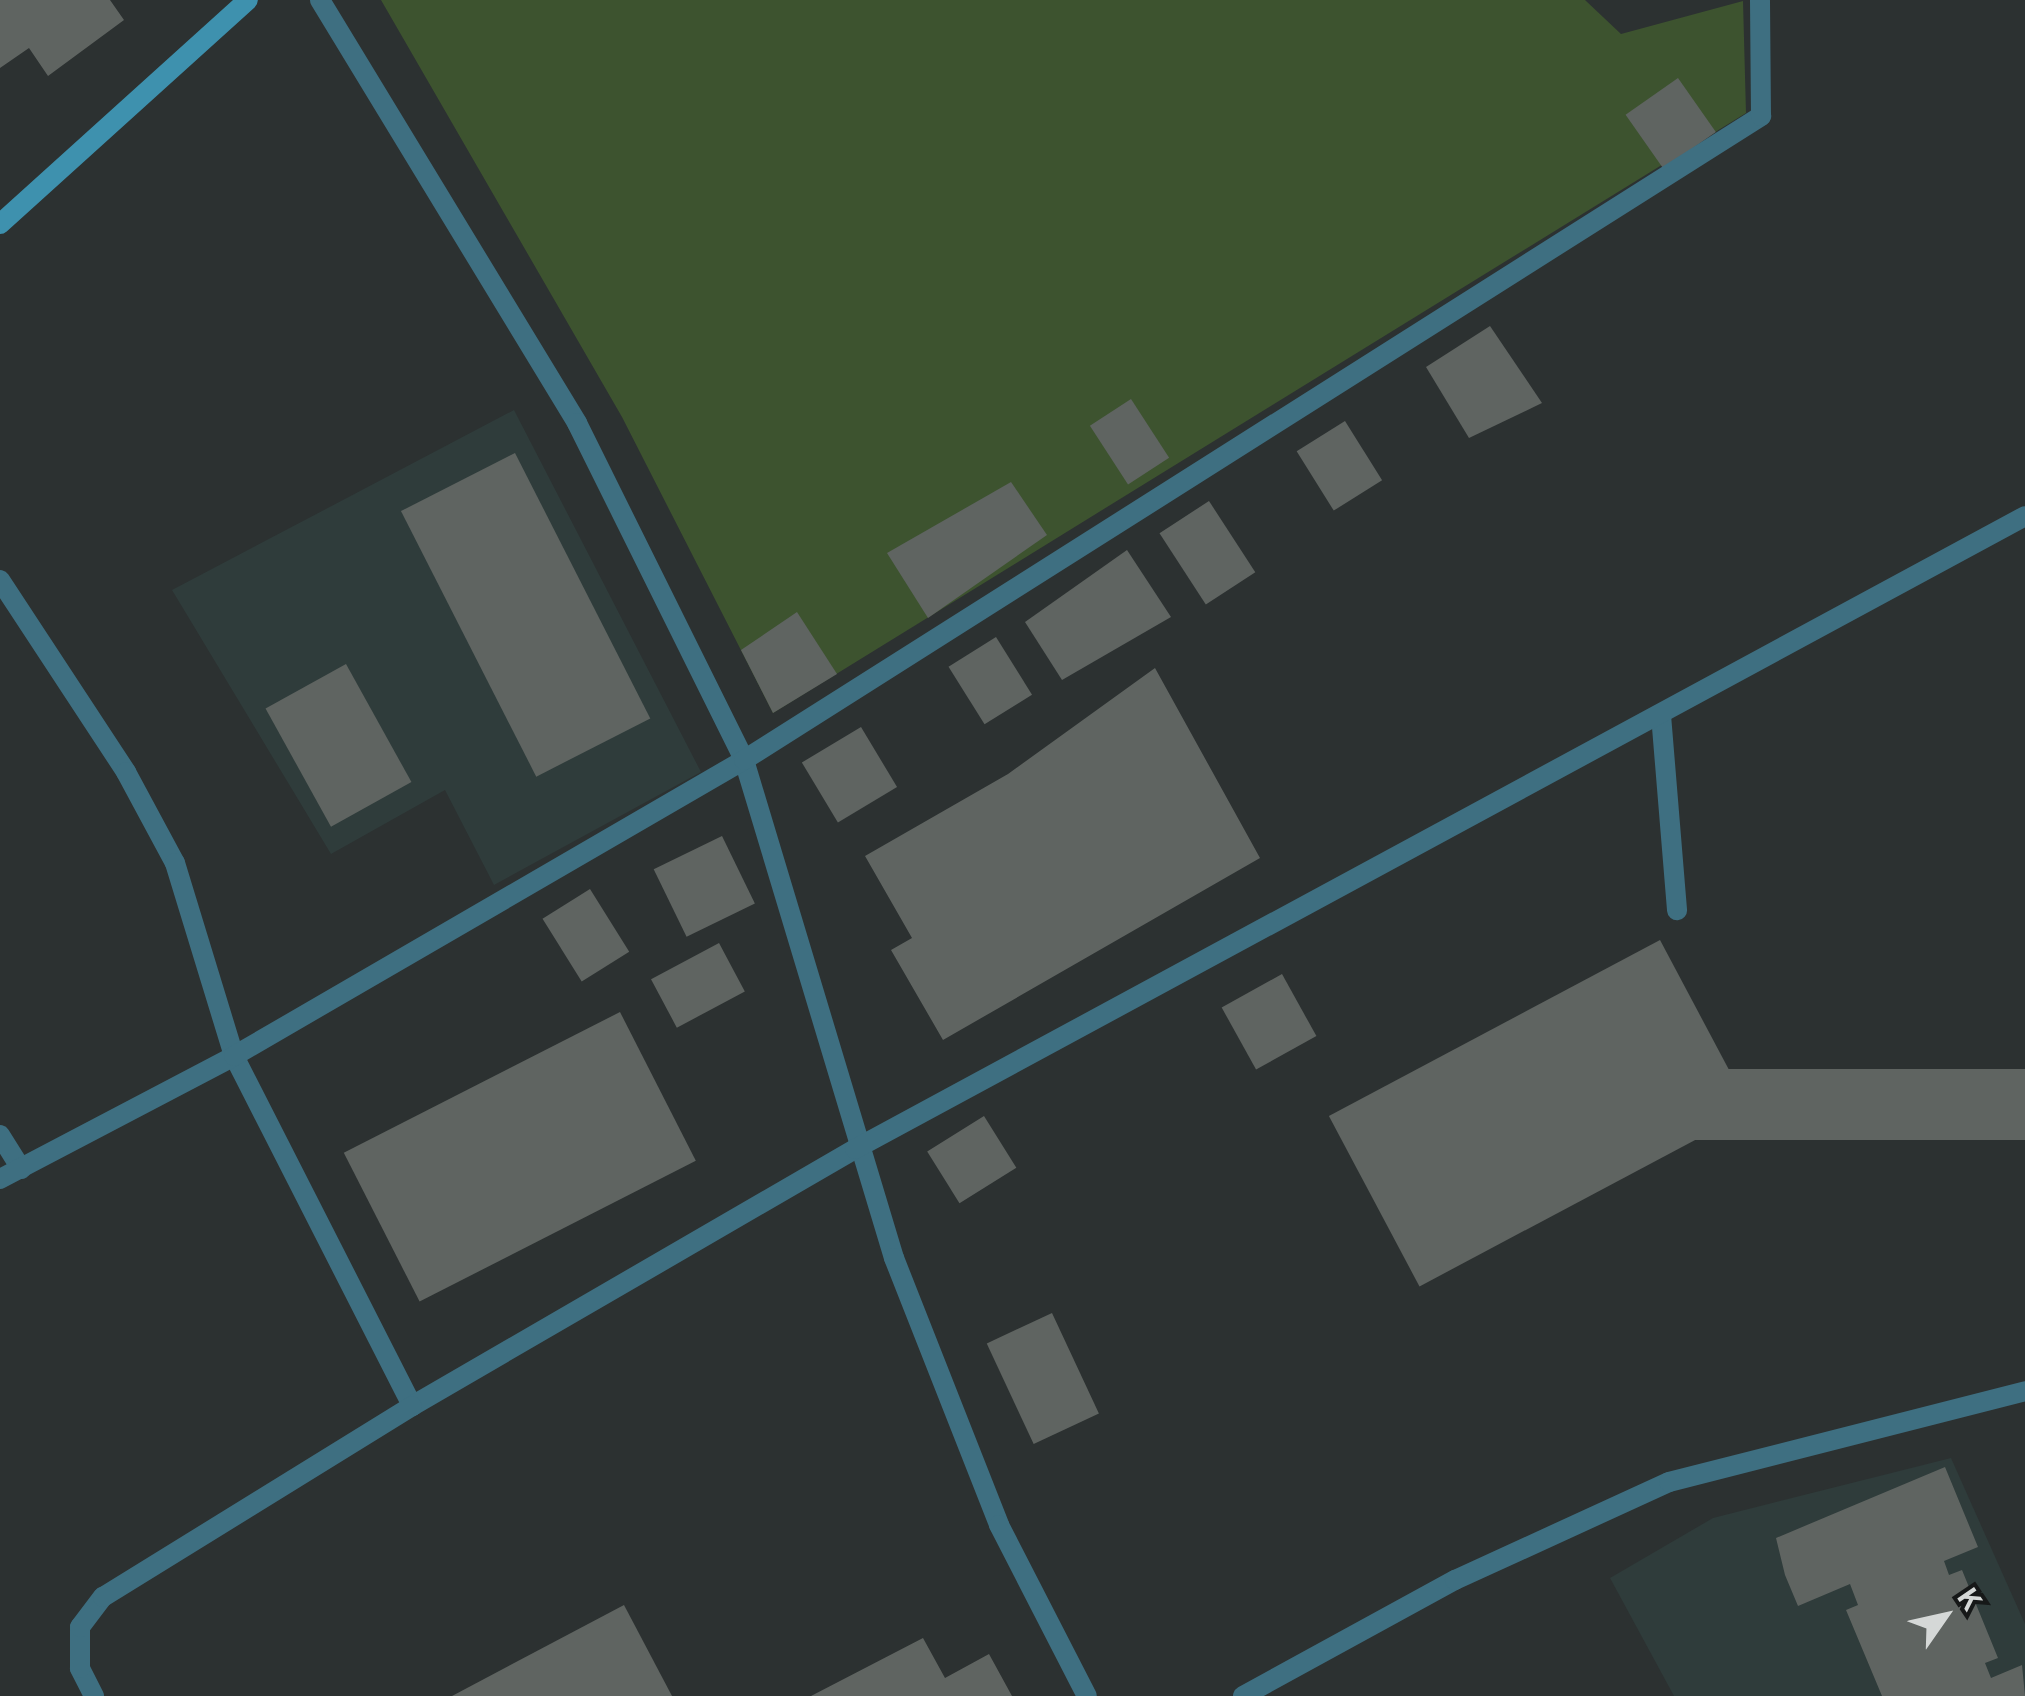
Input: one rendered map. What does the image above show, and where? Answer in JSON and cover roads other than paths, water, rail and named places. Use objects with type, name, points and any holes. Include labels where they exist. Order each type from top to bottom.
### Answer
[{"type":"street","points":[[0,224],[248,0]]},
{"type":"street","points":[[320,0],[577,423],[744,760],[856,1150],[957,1429],[1087,1696]]},
{"type":"street","points":[[0,1179],[234,1056],[744,760],[1761,116],[1760,0]]},
{"type":"street","points":[[94,1696],[80,1668],[80,1627],[102,1597],[412,1406],[856,1150],[2025,516]]},
{"type":"street","points":[[0,580],[117,757],[174,864],[234,1056],[412,1406]]},
{"type":"street","points":[[1660,715],[1677,910]]},
{"type":"street","points":[[0,1134],[21,1168]]},
{"type":"street","points":[[1243,1696],[1455,1580],[1669,1482],[2025,1390]]}]
